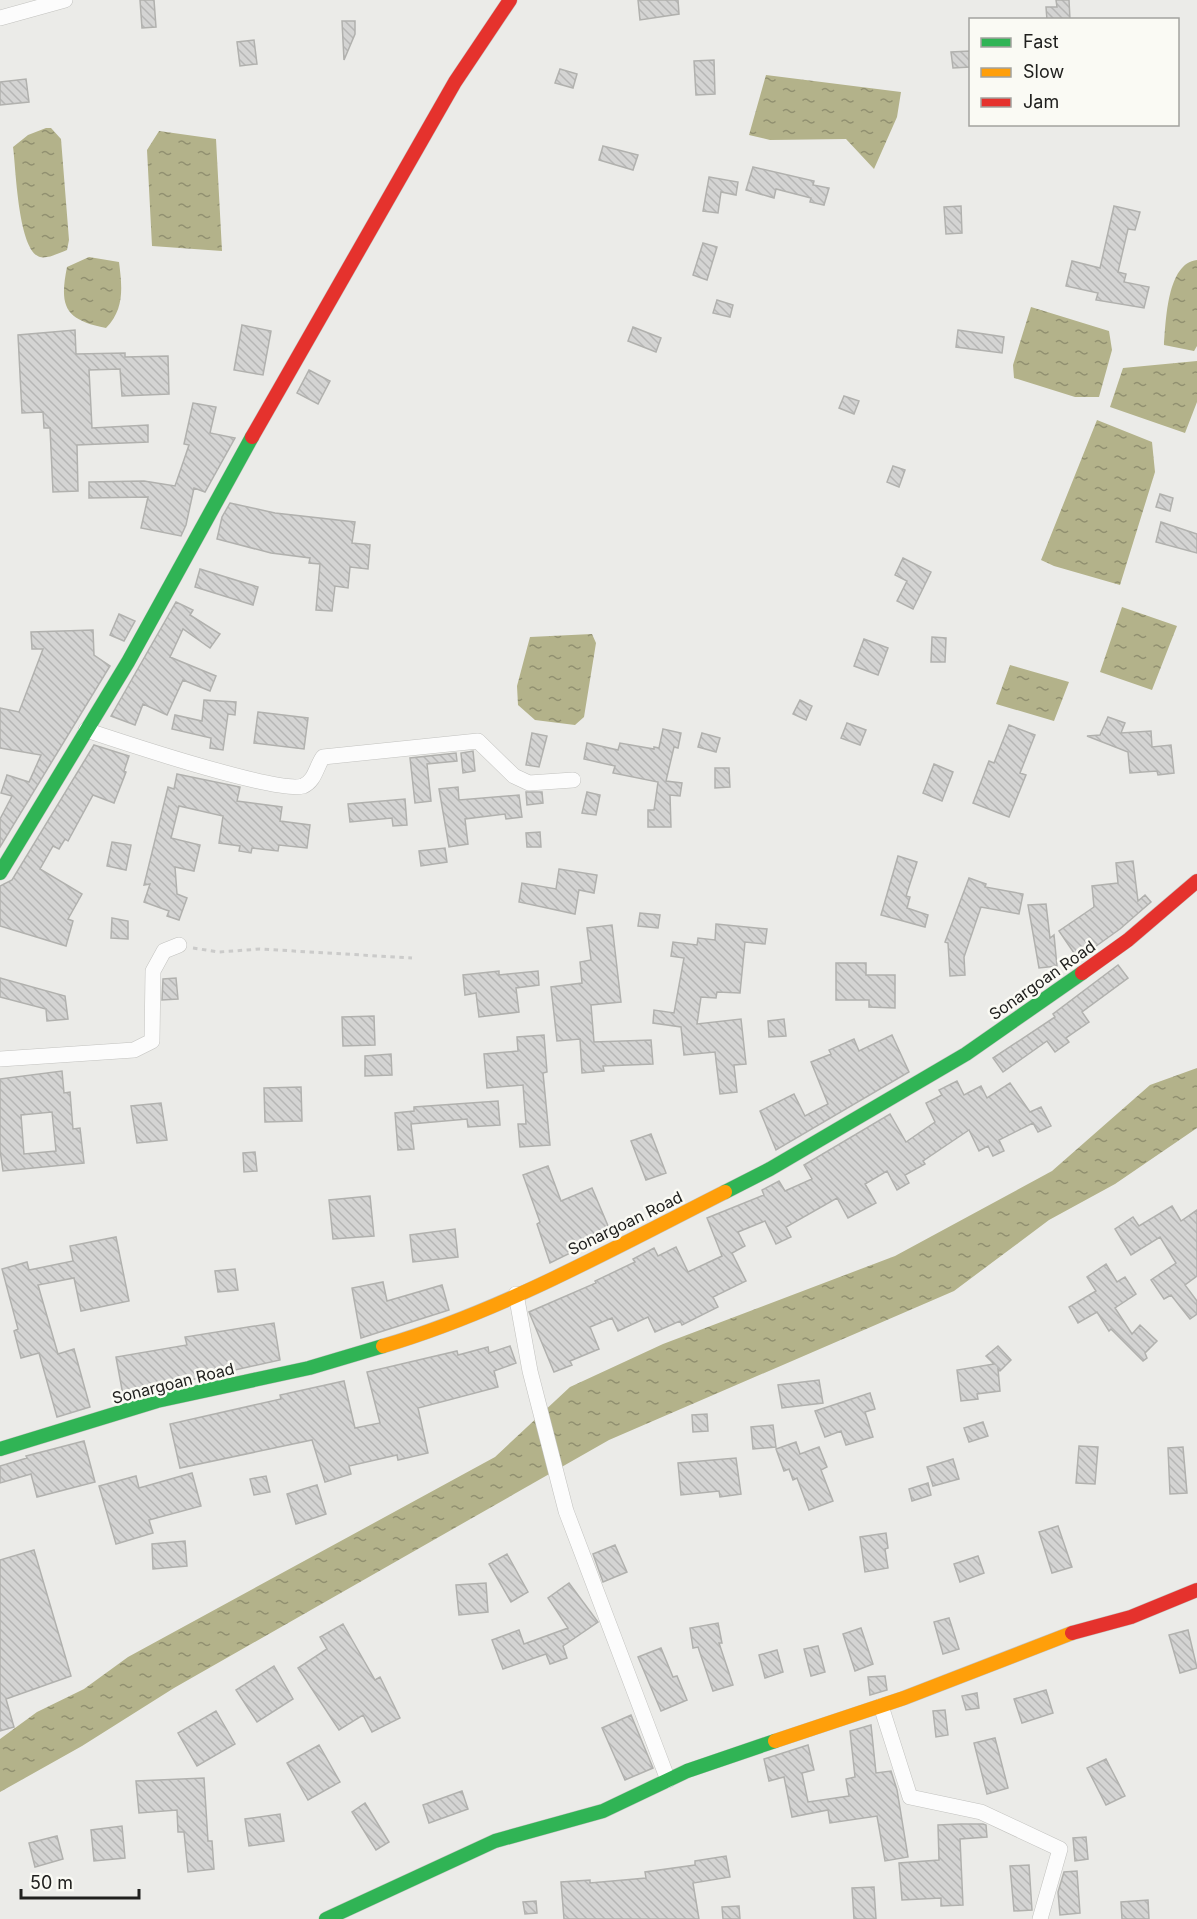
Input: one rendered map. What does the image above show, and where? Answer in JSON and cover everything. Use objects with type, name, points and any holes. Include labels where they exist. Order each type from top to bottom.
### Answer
[{"type":"street","points":[[0,18],[65,0]]},
{"type":"street","points":[[0,873],[128,662],[200,528],[455,82],[510,0]]},
{"type":"street","points":[[86,730],[168,757],[260,780],[300,787],[309,783],[323,757],[478,741],[514,776],[529,783],[573,780]]},
{"type":"street","name":"Sonargoan Road","points":[[0,1449],[157,1401],[309,1368],[438,1330],[516,1294],[770,1169],[966,1054],[1128,940],[1197,881]]},
{"type":"street","points":[[0,1059],[134,1050],[152,1041],[153,970],[164,951],[179,945]]},
{"type":"street","points":[[516,1294],[530,1371],[566,1511],[668,1780]]},
{"type":"street","points":[[326,1919],[495,1841],[542,1830],[603,1811],[668,1780],[789,1735],[881,1706],[1067,1634],[1131,1617],[1197,1590]]},
{"type":"street","points":[[881,1706],[910,1797],[981,1812],[1060,1849],[1060,1857],[1040,1919]]},
{"type":"path","points":[[179,945],[219,952],[260,949],[412,958]]},
{"type":"water","points":[[766,75],[901,92],[897,117],[874,169],[846,139],[770,140],[749,135]]},
{"type":"water","points":[[51,128],[61,139],[69,240],[67,250],[40,257],[33,251],[27,240],[23,225],[19,208],[13,147],[28,135]]},
{"type":"water","points":[[159,131],[216,139],[222,251],[152,246],[147,150]]},
{"type":"water","points":[[89,257],[119,262],[121,297],[116,313],[106,328],[81,321],[68,310],[65,302],[67,267]]},
{"type":"water","points":[[1197,260],[1197,346],[1194,351],[1164,345],[1167,308],[1174,282],[1179,271],[1187,264]]},
{"type":"water","points":[[1031,307],[1109,331],[1112,350],[1099,397],[1075,397],[1014,378],[1013,365]]},
{"type":"water","points":[[1197,361],[1197,402],[1185,433],[1110,407],[1123,368]]},
{"type":"water","points":[[1097,420],[1152,442],[1155,472],[1120,585],[1041,560]]},
{"type":"water","points":[[1122,607],[1177,626],[1152,690],[1100,672]]},
{"type":"water","points":[[592,634],[596,643],[584,717],[575,725],[535,720],[518,705],[517,686],[530,637]]},
{"type":"water","points":[[1010,665],[1069,682],[1054,721],[996,704]]},
{"type":"water","points":[[1197,1068],[1197,1128],[1115,1184],[1049,1220],[954,1291],[609,1440],[174,1688],[82,1746],[0,1792],[0,1739],[37,1712],[84,1689],[128,1657],[495,1457],[570,1387],[663,1344],[895,1256],[1052,1171],[1150,1085]]},
{"type":"building","points":[[140,0],[154,0],[156,27],[142,28]]},
{"type":"building","points":[[638,0],[678,0],[679,14],[640,20]]},
{"type":"building","points":[[1056,0],[1069,0],[1070,18],[1047,18],[1046,7],[1057,7]]},
{"type":"building","points":[[342,21],[355,21],[355,34],[344,60]]},
{"type":"building","points":[[254,40],[257,64],[240,66],[237,42]]},
{"type":"building","points":[[969,51],[969,67],[953,68],[951,52]]},
{"type":"building","points":[[714,60],[715,94],[696,95],[694,61]]},
{"type":"building","points":[[560,69],[577,74],[573,88],[555,83]]},
{"type":"building","points":[[26,79],[29,102],[0,105],[0,82]]},
{"type":"building","points":[[603,146],[638,155],[633,170],[599,160]]},
{"type":"building","points":[[753,167],[814,181],[813,185],[829,188],[824,205],[810,202],[811,198],[776,189],[774,198],[746,190]]},
{"type":"building","points":[[709,177],[738,182],[736,195],[721,192],[718,213],[703,211]]},
{"type":"building","points":[[961,206],[962,233],[946,234],[944,207]]},
{"type":"building","points":[[1114,206],[1140,212],[1135,230],[1128,229],[1118,272],[1126,274],[1124,282],[1149,287],[1144,308],[1096,300],[1098,293],[1066,286],[1072,261],[1100,268]]},
{"type":"building","points":[[703,243],[717,247],[707,280],[693,275]]},
{"type":"building","points":[[717,300],[733,305],[730,317],[713,313]]},
{"type":"building","points":[[242,325],[271,331],[263,375],[234,370]]},
{"type":"building","points":[[633,327],[661,338],[656,352],[628,341]]},
{"type":"building","points":[[75,330],[76,354],[125,353],[125,357],[168,356],[169,394],[122,396],[120,369],[89,370],[92,428],[148,425],[148,442],[77,445],[78,491],[53,492],[50,428],[44,428],[43,412],[22,413],[18,335]]},
{"type":"building","points":[[958,330],[1004,337],[1002,353],[956,347]]},
{"type":"building","points":[[309,370],[330,381],[318,404],[297,393]]},
{"type":"building","points":[[844,396],[859,401],[854,414],[839,408]]},
{"type":"building","points":[[193,403],[216,407],[210,433],[235,438],[205,492],[194,488],[186,525],[181,536],[141,528],[148,497],[89,498],[89,482],[144,481],[175,486],[189,445],[184,444]]},
{"type":"building","points":[[893,466],[905,470],[899,487],[887,482]]},
{"type":"building","points":[[1160,494],[1173,498],[1170,511],[1156,507]]},
{"type":"building","points":[[230,503],[275,513],[355,522],[352,543],[370,545],[368,569],[350,567],[348,588],[335,586],[332,611],[316,610],[320,564],[309,563],[310,558],[271,553],[217,539],[222,517]]},
{"type":"building","points":[[1161,522],[1197,534],[1197,553],[1156,542]]},
{"type":"building","points":[[903,558],[931,572],[913,609],[897,601],[907,581],[895,575]]},
{"type":"building","points":[[200,569],[258,587],[253,605],[195,587]]},
{"type":"building","points":[[176,602],[193,610],[190,615],[220,634],[210,648],[183,629],[170,657],[216,676],[210,691],[183,680],[167,715],[143,704],[135,725],[111,716]]},
{"type":"building","points":[[119,614],[135,621],[124,641],[110,635]]},
{"type":"building","points":[[93,630],[94,655],[110,666],[0,847],[0,819],[12,796],[1,793],[7,775],[29,782],[41,755],[0,748],[0,708],[19,712],[43,649],[32,649],[31,632]]},
{"type":"building","points":[[932,637],[946,638],[945,662],[931,662]]},
{"type":"building","points":[[864,639],[888,648],[878,675],[854,666]]},
{"type":"building","points":[[204,700],[236,702],[235,715],[228,714],[223,750],[210,748],[211,738],[172,729],[175,715],[202,721]]},
{"type":"building","points":[[800,700],[812,706],[806,720],[793,714]]},
{"type":"building","points":[[258,712],[308,718],[304,749],[254,743]]},
{"type":"building","points":[[1108,717],[1125,723],[1121,733],[1151,731],[1152,747],[1171,745],[1174,773],[1158,775],[1157,771],[1130,773],[1128,752],[1087,736],[1100,735]]},
{"type":"building","points":[[847,723],[866,730],[860,745],[841,738]]},
{"type":"building","points":[[1009,725],[1035,735],[1020,773],[1026,775],[1009,817],[973,803],[989,761],[994,763]]},
{"type":"building","points":[[663,729],[681,733],[678,748],[674,747],[666,781],[682,783],[680,796],[670,795],[671,827],[648,827],[648,810],[654,810],[658,782],[613,773],[615,766],[584,759],[587,743],[618,750],[620,743],[659,748]]},
{"type":"building","points":[[532,733],[547,736],[539,767],[526,765]]},
{"type":"building","points":[[702,733],[720,738],[716,752],[698,747]]},
{"type":"building","points":[[94,745],[129,756],[124,771],[126,772],[114,803],[93,795],[68,841],[65,839],[59,849],[53,846],[40,869],[82,894],[68,919],[73,921],[66,946],[0,926],[0,886],[12,880]]},
{"type":"building","points":[[473,751],[475,771],[463,773],[461,753]]},
{"type":"building","points":[[456,753],[457,761],[427,764],[431,801],[415,803],[410,758]]},
{"type":"building","points":[[934,764],[953,772],[942,801],[923,793]]},
{"type":"building","points":[[715,768],[729,768],[730,787],[715,788]]},
{"type":"building","points":[[177,774],[240,787],[237,801],[282,807],[280,821],[310,825],[307,848],[279,845],[278,851],[252,848],[251,853],[239,851],[240,846],[219,843],[223,816],[179,806],[171,838],[200,845],[194,871],[175,867],[177,894],[187,898],[179,920],[167,916],[169,911],[144,902],[150,884],[144,885],[168,787],[174,789]]},
{"type":"building","points":[[458,787],[459,800],[519,795],[522,817],[506,819],[505,814],[465,819],[468,844],[449,847],[439,789]]},
{"type":"building","points":[[526,792],[542,792],[543,803],[527,805]]},
{"type":"building","points":[[587,792],[600,795],[596,815],[582,813]]},
{"type":"building","points":[[405,799],[407,825],[393,826],[392,818],[350,822],[348,804]]},
{"type":"building","points":[[540,832],[541,847],[527,847],[526,833]]},
{"type":"building","points":[[112,842],[131,845],[126,870],[107,866]]},
{"type":"building","points":[[445,848],[447,862],[421,866],[419,851]]},
{"type":"building","points":[[898,856],[917,862],[906,896],[910,897],[907,908],[928,915],[925,927],[881,915]]},
{"type":"building","points":[[1133,861],[1138,901],[1145,895],[1151,902],[1120,929],[1078,959],[1059,931],[1094,907],[1092,886],[1118,883],[1116,863]]},
{"type":"building","points":[[559,869],[597,875],[594,893],[579,890],[575,914],[519,902],[522,883],[556,889]]},
{"type":"building","points":[[969,878],[986,884],[985,887],[1023,894],[1019,914],[981,907],[964,957],[965,975],[950,976],[948,943],[945,942]]},
{"type":"building","points":[[1046,904],[1050,938],[1054,935],[1057,966],[1039,968],[1028,905]]},
{"type":"building","points":[[640,913],[660,915],[658,928],[638,926]]},
{"type":"building","points":[[112,918],[128,921],[128,939],[111,938]]},
{"type":"building","points":[[716,924],[767,929],[765,944],[745,942],[740,993],[717,992],[716,998],[701,997],[697,1024],[741,1019],[746,1064],[734,1065],[737,1092],[720,1094],[715,1052],[684,1055],[681,1027],[653,1023],[654,1010],[674,1013],[684,958],[671,956],[673,942],[697,945],[698,938],[715,940]]},
{"type":"building","points":[[612,925],[621,1002],[591,1005],[594,1042],[651,1040],[653,1064],[603,1066],[604,1071],[582,1073],[580,1039],[557,1041],[551,987],[582,983],[580,962],[591,960],[587,928]]},
{"type":"building","points":[[836,963],[866,963],[866,975],[895,975],[895,1008],[869,1007],[869,1000],[836,1000]]},
{"type":"building","points":[[1118,965],[1128,978],[1082,1012],[1089,1022],[1066,1038],[1069,1042],[1055,1052],[1047,1041],[1003,1072],[993,1058],[1055,1017],[1053,1014]]},
{"type":"building","points":[[499,971],[499,975],[538,971],[539,985],[516,988],[519,1012],[479,1017],[476,993],[465,995],[463,975]]},
{"type":"building","points":[[0,978],[65,996],[68,1019],[47,1021],[46,1009],[0,997]]},
{"type":"building","points":[[176,978],[178,999],[162,1000],[163,979]]},
{"type":"building","points":[[374,1016],[375,1045],[343,1046],[342,1017]]},
{"type":"building","points":[[784,1019],[786,1036],[769,1037],[768,1021]]},
{"type":"building","points":[[544,1035],[547,1072],[543,1073],[550,1145],[520,1147],[518,1124],[526,1124],[523,1085],[487,1088],[484,1054],[518,1051],[517,1037]]},
{"type":"building","points":[[892,1035],[909,1072],[776,1150],[760,1111],[794,1094],[805,1116],[828,1104],[811,1062],[831,1054],[829,1050],[854,1039],[859,1051]]},
{"type":"building","points":[[391,1054],[392,1075],[365,1076],[365,1056]]},
{"type":"building","points":[[62,1071],[64,1093],[70,1092],[73,1129],[80,1128],[84,1163],[3,1171],[0,1150],[0,1079]],"holes":[[[52,1112],[56,1151],[24,1154],[21,1115]]]},
{"type":"building","points":[[957,1081],[964,1095],[981,1086],[987,1098],[1010,1083],[1030,1112],[1041,1107],[1051,1126],[1038,1132],[1033,1123],[999,1140],[1004,1151],[993,1156],[988,1146],[979,1151],[969,1130],[923,1161],[925,1164],[905,1175],[909,1183],[897,1190],[887,1171],[865,1184],[876,1203],[848,1218],[837,1198],[786,1227],[791,1237],[776,1244],[765,1221],[738,1232],[745,1246],[732,1253],[746,1281],[713,1297],[718,1307],[682,1325],[680,1321],[655,1332],[648,1317],[618,1331],[612,1318],[590,1327],[599,1349],[570,1361],[572,1365],[554,1372],[529,1312],[596,1283],[595,1281],[635,1262],[633,1259],[654,1248],[658,1256],[676,1247],[688,1272],[722,1256],[707,1218],[764,1195],[762,1190],[779,1181],[785,1191],[812,1179],[804,1165],[890,1114],[906,1142],[935,1122],[926,1103],[942,1095],[939,1090]]},
{"type":"building","points":[[301,1087],[302,1121],[265,1122],[264,1088]]},
{"type":"building","points":[[498,1101],[500,1125],[468,1127],[467,1119],[411,1124],[414,1149],[398,1150],[395,1113],[414,1111],[414,1107]]},
{"type":"building","points":[[161,1103],[167,1140],[137,1143],[131,1106]]},
{"type":"building","points":[[651,1134],[666,1173],[646,1180],[631,1141]]},
{"type":"building","points":[[255,1152],[257,1171],[244,1172],[243,1153]]},
{"type":"building","points":[[548,1166],[561,1201],[592,1188],[611,1233],[550,1263],[537,1224],[540,1222],[523,1175]]},
{"type":"building","points":[[370,1196],[374,1236],[333,1239],[329,1200]]},
{"type":"building","points":[[1172,1206],[1181,1221],[1197,1210],[1197,1276],[1185,1285],[1197,1301],[1197,1314],[1190,1319],[1171,1295],[1164,1299],[1151,1280],[1176,1263],[1160,1237],[1131,1255],[1115,1229],[1133,1217],[1139,1226]]},
{"type":"building","points":[[455,1229],[458,1257],[413,1262],[410,1235]]},
{"type":"building","points":[[116,1237],[129,1301],[81,1311],[74,1278],[38,1285],[58,1354],[74,1349],[90,1407],[57,1417],[39,1353],[21,1358],[14,1331],[18,1329],[2,1269],[27,1262],[29,1270],[73,1261],[70,1246]]},
{"type":"building","points":[[1106,1264],[1117,1282],[1125,1277],[1136,1294],[1115,1308],[1132,1334],[1140,1325],[1157,1341],[1145,1353],[1147,1358],[1143,1361],[1111,1329],[1109,1331],[1097,1312],[1078,1323],[1069,1307],[1096,1291],[1087,1277]]},
{"type":"building","points":[[235,1269],[238,1290],[218,1292],[215,1271]]},
{"type":"building","points":[[383,1282],[387,1301],[442,1285],[449,1310],[361,1338],[352,1288]]},
{"type":"building","points":[[274,1323],[280,1360],[123,1395],[116,1357],[187,1345],[185,1337]]},
{"type":"building","points":[[510,1346],[516,1363],[494,1371],[498,1387],[418,1408],[428,1453],[398,1460],[397,1455],[349,1466],[351,1474],[325,1482],[312,1440],[180,1468],[170,1424],[281,1399],[280,1395],[344,1381],[355,1428],[380,1423],[367,1372],[457,1351],[458,1355],[488,1347],[489,1353]]},
{"type":"building","points":[[998,1346],[1011,1360],[1000,1371],[998,1369],[1000,1391],[977,1394],[978,1399],[961,1401],[957,1370],[994,1364],[986,1356]]},
{"type":"building","points":[[819,1380],[823,1403],[782,1408],[778,1385]]},
{"type":"building","points":[[870,1393],[875,1409],[865,1412],[873,1437],[846,1445],[841,1431],[825,1437],[815,1411]]},
{"type":"building","points":[[707,1414],[708,1431],[693,1432],[692,1415]]},
{"type":"building","points":[[983,1422],[988,1436],[969,1442],[964,1428]]},
{"type":"building","points":[[773,1425],[776,1447],[753,1449],[751,1427]]},
{"type":"building","points":[[84,1441],[95,1482],[37,1497],[31,1474],[0,1483],[0,1466],[27,1458],[26,1456]]},
{"type":"building","points":[[796,1442],[800,1454],[819,1447],[827,1467],[821,1470],[833,1501],[809,1510],[797,1478],[793,1480],[789,1469],[784,1471],[776,1449]]},
{"type":"building","points":[[1079,1446],[1098,1447],[1095,1484],[1076,1483]]},
{"type":"building","points":[[1183,1447],[1187,1493],[1170,1494],[1168,1448]]},
{"type":"building","points":[[736,1458],[741,1494],[720,1497],[719,1491],[681,1495],[678,1463]]},
{"type":"building","points":[[953,1459],[959,1479],[933,1486],[927,1467]]},
{"type":"building","points":[[192,1473],[201,1506],[149,1520],[153,1533],[116,1544],[99,1486],[136,1476],[139,1488]]},
{"type":"building","points":[[266,1476],[270,1492],[254,1495],[250,1479]]},
{"type":"building","points":[[928,1483],[931,1495],[912,1501],[909,1489]]},
{"type":"building","points":[[317,1485],[326,1514],[296,1524],[287,1494]]},
{"type":"building","points":[[1058,1526],[1072,1567],[1052,1573],[1039,1532]]},
{"type":"building","points":[[886,1533],[888,1548],[885,1549],[888,1568],[865,1572],[860,1537]]},
{"type":"building","points":[[185,1541],[187,1566],[153,1569],[152,1544]]},
{"type":"building","points":[[615,1545],[627,1572],[603,1582],[593,1554]]},
{"type":"building","points":[[34,1550],[71,1676],[6,1699],[14,1727],[0,1731],[0,1560]]},
{"type":"building","points":[[507,1554],[528,1592],[511,1602],[489,1564]]},
{"type":"building","points":[[978,1556],[984,1573],[960,1582],[954,1564]]},
{"type":"building","points":[[486,1583],[488,1612],[459,1615],[456,1585]]},
{"type":"building","points":[[569,1583],[598,1622],[563,1646],[567,1658],[550,1664],[546,1654],[503,1669],[492,1640],[519,1630],[524,1644],[568,1628],[548,1598]]},
{"type":"building","points":[[949,1618],[959,1649],[943,1654],[934,1622]]},
{"type":"building","points":[[718,1623],[722,1643],[719,1643],[733,1685],[713,1691],[698,1647],[693,1648],[690,1628]]},
{"type":"building","points":[[343,1624],[375,1680],[380,1677],[400,1718],[372,1732],[363,1715],[339,1730],[298,1668],[327,1649],[320,1637]]},
{"type":"building","points":[[861,1628],[873,1664],[855,1671],[843,1634]]},
{"type":"building","points":[[1188,1630],[1197,1668],[1180,1673],[1169,1635]]},
{"type":"building","points":[[818,1646],[825,1672],[811,1676],[804,1649]]},
{"type":"building","points":[[661,1648],[673,1677],[677,1676],[687,1700],[661,1711],[638,1657]]},
{"type":"building","points":[[777,1650],[783,1672],[765,1678],[759,1655]]},
{"type":"building","points":[[274,1666],[293,1699],[257,1722],[236,1690]]},
{"type":"building","points":[[885,1676],[887,1690],[870,1695],[868,1677]]},
{"type":"building","points":[[1046,1690],[1053,1713],[1022,1723],[1014,1699]]},
{"type":"building","points":[[977,1693],[979,1708],[966,1710],[962,1696]]},
{"type":"building","points":[[945,1710],[948,1735],[936,1737],[933,1711]]},
{"type":"building","points":[[216,1711],[235,1744],[197,1766],[178,1733]]},
{"type":"building","points":[[631,1715],[653,1768],[625,1780],[602,1728]]},
{"type":"building","points":[[871,1725],[876,1773],[891,1771],[897,1790],[908,1857],[885,1861],[877,1816],[830,1823],[828,1810],[792,1817],[784,1777],[769,1781],[764,1759],[808,1745],[814,1770],[802,1773],[808,1802],[849,1796],[846,1779],[855,1777],[850,1731]]},
{"type":"building","points":[[995,1738],[1008,1788],[987,1794],[974,1743]]},
{"type":"building","points":[[319,1745],[340,1782],[308,1800],[287,1763]]},
{"type":"building","points":[[1106,1759],[1125,1796],[1106,1805],[1087,1768]]},
{"type":"building","points":[[204,1778],[208,1841],[212,1841],[214,1869],[188,1872],[184,1832],[178,1832],[177,1810],[139,1813],[136,1781]]},
{"type":"building","points":[[462,1791],[468,1809],[429,1823],[423,1805]]},
{"type":"building","points":[[365,1803],[389,1842],[376,1850],[352,1812]]},
{"type":"building","points":[[280,1814],[284,1841],[249,1846],[245,1819]]},
{"type":"building","points":[[938,1825],[986,1825],[987,1837],[960,1839],[963,1905],[941,1906],[941,1898],[902,1900],[899,1863],[939,1860]]},
{"type":"building","points":[[122,1826],[125,1858],[94,1861],[91,1830]]},
{"type":"building","points":[[57,1836],[63,1859],[35,1867],[29,1843]]},
{"type":"building","points":[[1086,1837],[1088,1859],[1075,1861],[1073,1838]]},
{"type":"building","points":[[726,1856],[730,1877],[693,1883],[699,1919],[564,1919],[561,1882],[590,1880],[590,1883],[646,1878],[645,1872],[695,1865],[695,1861]]},
{"type":"building","points":[[1029,1865],[1032,1910],[1014,1911],[1010,1866]]},
{"type":"building","points":[[1077,1871],[1080,1913],[1060,1915],[1058,1892],[1064,1872]]},
{"type":"building","points":[[874,1887],[876,1919],[854,1919],[852,1888]]},
{"type":"building","points":[[1148,1900],[1149,1919],[1122,1919],[1121,1902]]},
{"type":"building","points":[[536,1901],[537,1913],[525,1914],[523,1902]]},
{"type":"building","points":[[739,1906],[740,1919],[723,1919],[722,1907]]},
{"type":"traffic: fast","points":[[0,873],[128,662],[252,437]]},
{"type":"traffic: fast","points":[[725,1192],[770,1169],[966,1054],[1082,973]]},
{"type":"traffic: fast","points":[[0,1449],[157,1401],[309,1368],[383,1346]]},
{"type":"traffic: fast","points":[[326,1919],[495,1841],[603,1811],[687,1771],[775,1741]]},
{"type":"traffic: slow","points":[[383,1346],[427,1332],[514,1297],[725,1192]]},
{"type":"traffic: slow","points":[[775,1741],[904,1698],[1072,1633]]},
{"type":"traffic: jam","points":[[252,437],[455,82],[510,0]]},
{"type":"traffic: jam","points":[[1082,973],[1128,940],[1197,881]]},
{"type":"traffic: jam","points":[[1072,1633],[1131,1617],[1197,1590]]}]
